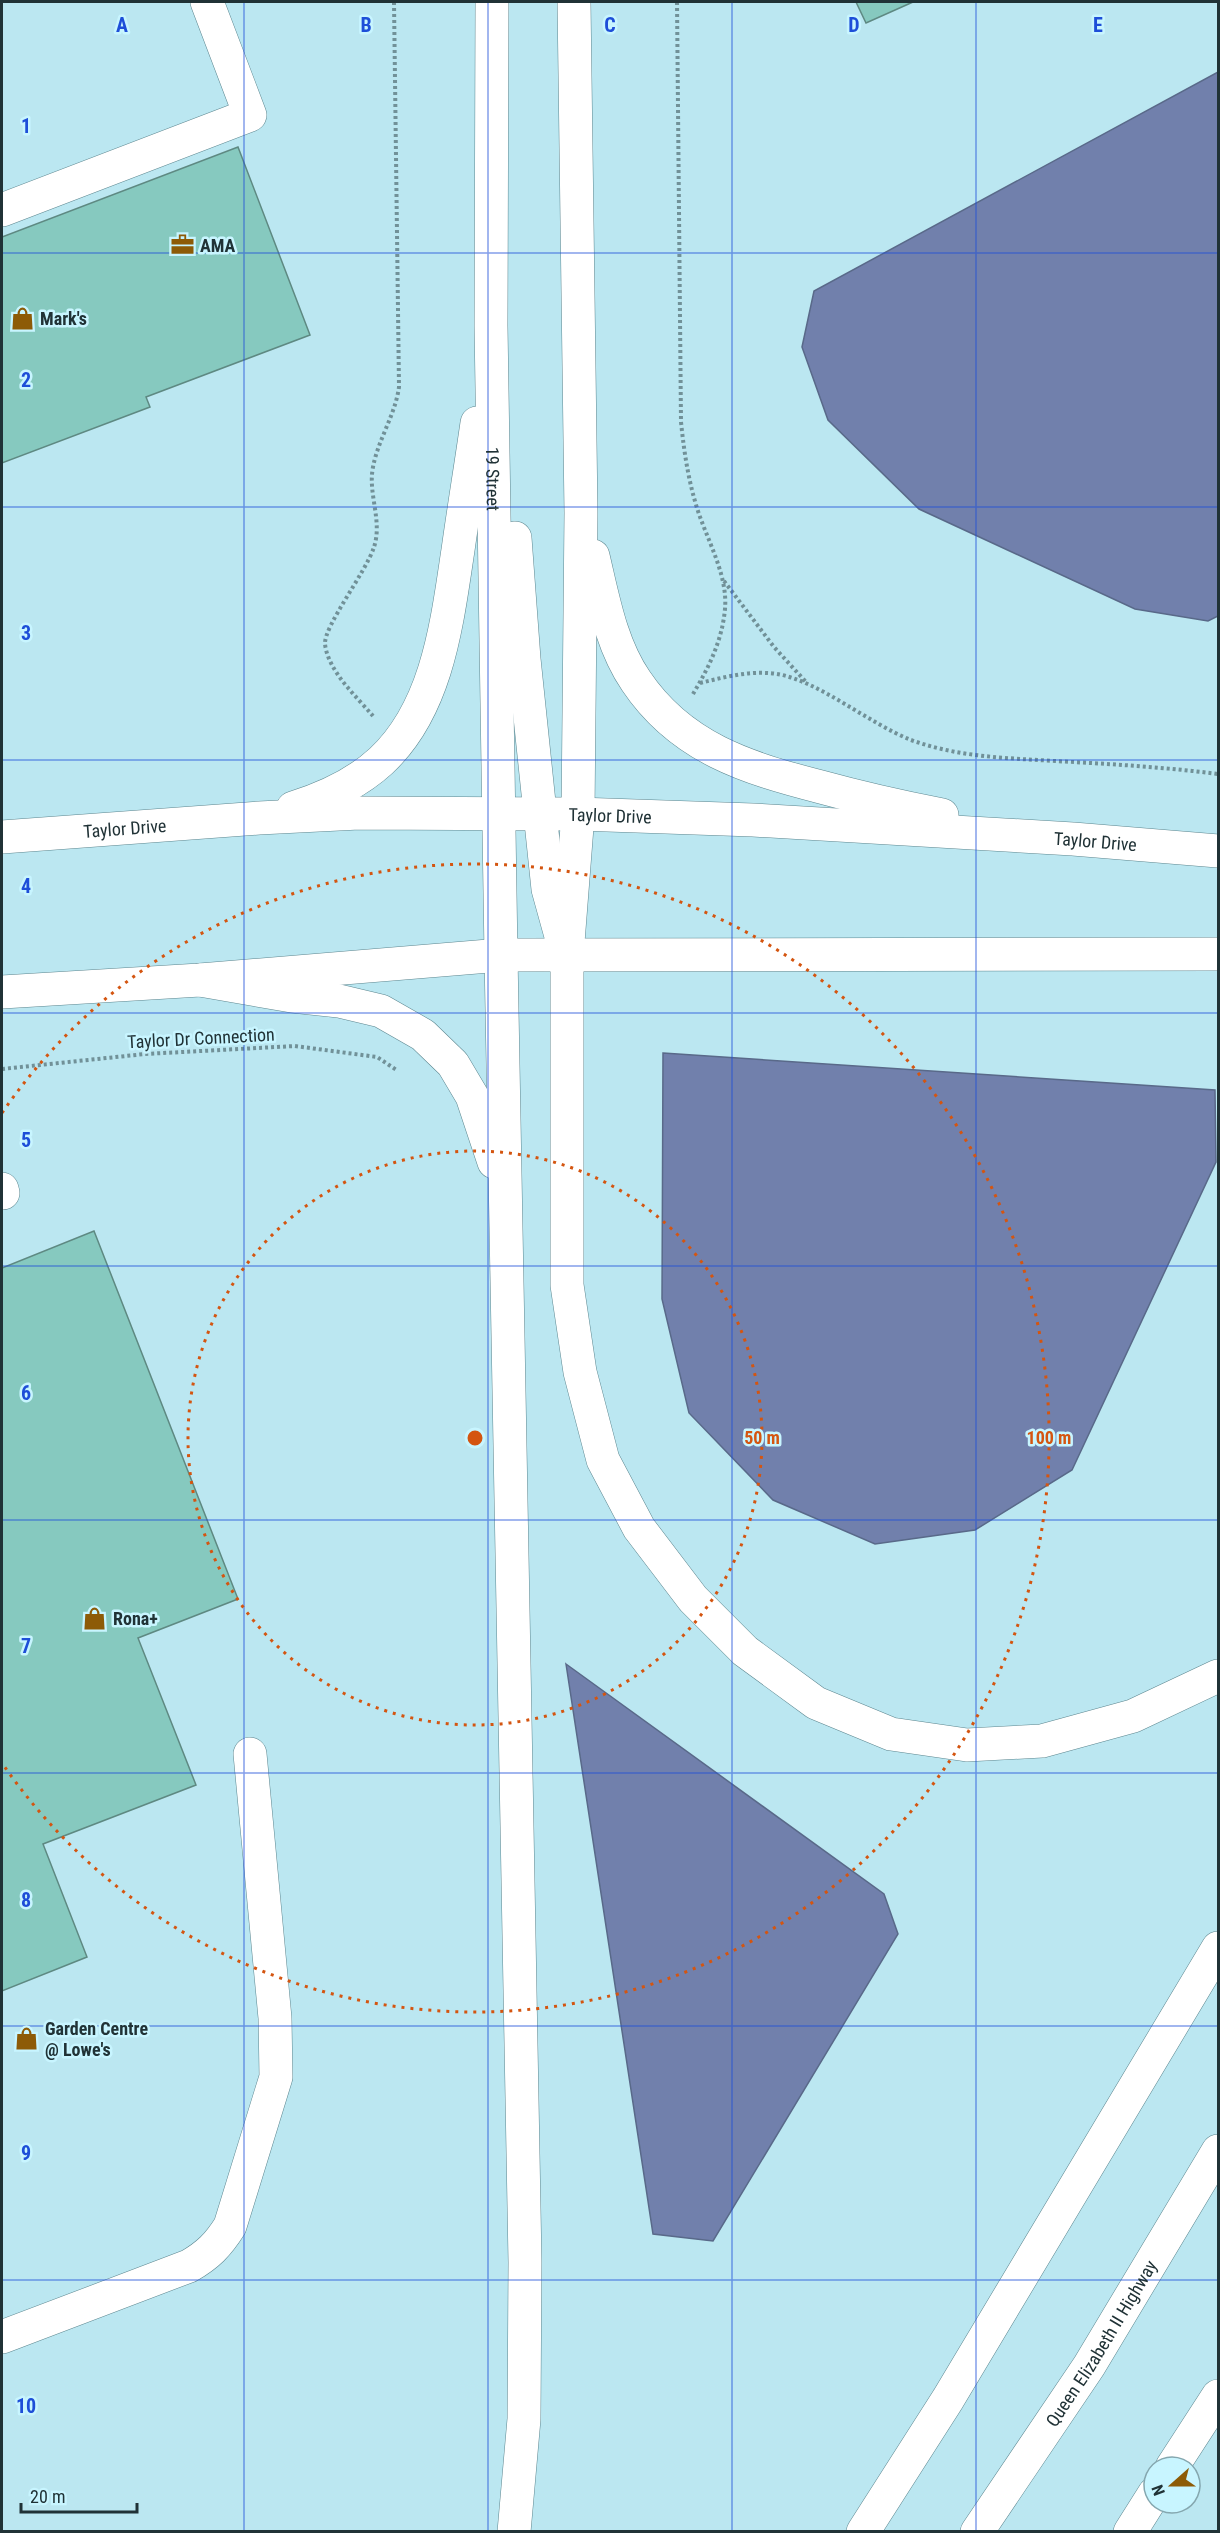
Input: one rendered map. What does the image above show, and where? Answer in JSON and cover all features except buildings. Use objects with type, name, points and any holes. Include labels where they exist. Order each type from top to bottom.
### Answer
[{"type":"main road","points":[[2,210],[250,115],[207,2]]},
{"type":"main road","name":"19 Street","points":[[492,2],[491,326],[504,1189],[525,2262],[524,2419],[514,2532]]},
{"type":"main road","points":[[574,2],[581,513],[578,814],[567,955],[567,1285],[580,1372],[603,1460],[639,1528],[693,1599],[745,1651],[816,1703],[891,1734],[967,1745],[1042,1741],[1133,1716],[1218,1676]]},
{"type":"main road","points":[[493,228],[524,659],[548,889],[567,955]]},
{"type":"main road","points":[[259,818],[325,797],[366,774],[383,760],[402,736],[425,697],[438,664],[450,608],[491,326]]},
{"type":"main road","points":[[581,513],[614,639],[634,680],[656,708],[687,736],[723,756],[788,779],[915,810],[1073,840]]},
{"type":"main road","name":"Taylor Drive","points":[[2,837],[359,813],[499,813],[753,820],[1218,851]]},
{"type":"main road","points":[[2,992],[200,980],[501,956],[1218,954]]},
{"type":"main road","points":[[200,980],[292,996],[339,1001],[381,1011],[423,1035],[453,1064],[472,1096],[504,1189]]},
{"type":"main road","points":[[2,2337],[189,2266],[207,2256],[218,2245],[230,2226],[276,2077],[275,2018],[250,1754]]},
{"type":"main road","points":[[863,2532],[954,2389],[1173,2027],[1218,1948]]},
{"type":"main road","name":"Queen Elizabeth II Highway","points":[[978,2532],[1089,2366],[1218,2151]]},
{"type":"main road","points":[[1180,2455],[1218,2396]]},
{"type":"main road","points":[[1130,2532],[1142,2513]]},
{"type":"path","points":[[380,723],[332,666],[325,645],[326,633],[363,572],[375,545],[376,524],[372,474],[397,404],[399,387],[394,2]]},
{"type":"path","points":[[677,2],[681,422],[690,482],[722,578],[725,606],[721,632],[710,666],[691,698]]},
{"type":"path","points":[[722,578],[774,647],[809,685]]},
{"type":"path","points":[[699,684],[726,676],[754,673],[776,674],[809,685],[870,721],[909,739],[942,750],[974,756],[1141,766],[1218,774]]},
{"type":"path","name":"Taylor Dr Connection","points":[[2,1069],[145,1054],[295,1046],[377,1057],[398,1071]]},
{"type":"water","points":[[1218,72],[1218,616],[1208,621],[1135,609],[919,509],[828,420],[802,347],[814,291]]},
{"type":"water","points":[[663,1053],[1215,1090],[1216,1162],[1072,1470],[975,1530],[875,1544],[773,1500],[689,1413],[662,1299]]},
{"type":"water","points":[[566,1664],[884,1894],[898,1934],[713,2241],[653,2234]]},
{"type":"place","name":"AMA","points":[[182,245]]},
{"type":"place","name":"Mark's","points":[[22,318]]},
{"type":"place","name":"Rona+","points":[[95,1618]]},
{"type":"place","name":"Garden Centre @ Lowe's","points":[[27,2038]]}]
